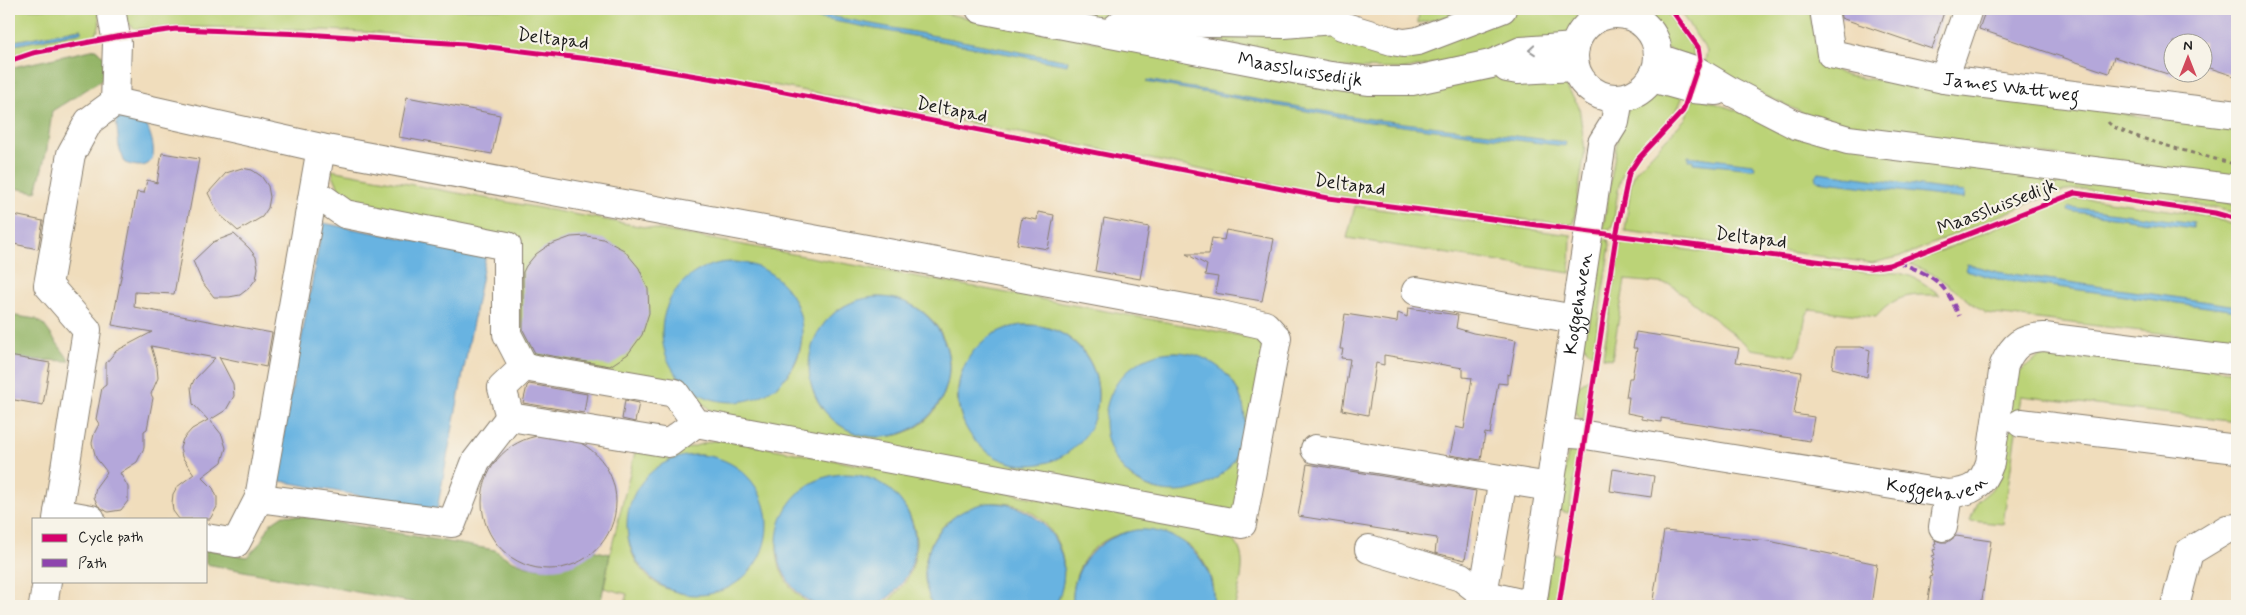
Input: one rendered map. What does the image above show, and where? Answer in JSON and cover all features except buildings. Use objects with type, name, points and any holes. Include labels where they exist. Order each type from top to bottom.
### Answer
[{"type":"street","points":[[111,9],[117,44],[115,102]]},
{"type":"street","name":"Maassluissedijk","points":[[980,9],[1330,76],[1370,81],[1412,81],[1491,64],[1518,70],[1575,57]]},
{"type":"street","name":"Maassluissedijk","points":[[1109,34],[1122,24],[1141,22],[1284,24],[1333,20],[1342,26],[1404,43],[1418,41],[1502,9]]},
{"type":"street","name":"James Wattweg","points":[[1824,9],[1831,54],[1944,78],[2237,115]]},
{"type":"street","points":[[1944,78],[1968,9]]},
{"type":"street","points":[[1617,12],[1642,23],[1652,35],[1658,50],[1655,68],[1641,90],[1609,96],[1581,80],[1575,57],[1583,30],[1598,18],[1617,12]]},
{"type":"street","name":"Maassluissedijk","points":[[1655,68],[1697,71],[1732,92],[1796,125],[1848,140],[2237,189]]},
{"type":"street","name":"Koggehaven","points":[[1532,606],[1602,143],[1615,122],[1609,96]]},
{"type":"street","points":[[79,518],[58,516],[87,330],[48,285],[71,154],[89,121],[115,102],[321,148],[1216,314],[1265,325],[1277,338],[1242,524],[696,424],[675,393],[524,367]]},
{"type":"street","points":[[208,538],[236,543],[258,498],[321,148]]},
{"type":"street","points":[[314,192],[345,214],[507,246],[507,334],[524,367]]},
{"type":"street","points":[[1416,291],[1575,320]]},
{"type":"street","name":"Koggehaven","points":[[1558,433],[1586,435],[1948,494],[1964,493],[1975,487],[1986,475],[1990,463],[2004,365],[2010,353],[2029,338],[2044,338],[2237,361]]},
{"type":"street","points":[[510,417],[502,388],[524,367]]},
{"type":"street","points":[[510,417],[669,443],[696,424]]},
{"type":"street","points":[[258,498],[452,523],[476,461],[510,417]]},
{"type":"street","points":[[2021,423],[2237,449]]},
{"type":"street","points":[[1315,449],[1550,487]]},
{"type":"street","points":[[1483,594],[1502,479]]},
{"type":"street","points":[[1943,527],[1948,494]]},
{"type":"street","points":[[2175,606],[2189,552],[2227,529],[2237,528]]},
{"type":"street","points":[[1369,549],[1461,577],[1483,594],[1532,606]]},
{"type":"street","points":[[43,606],[47,582]]},
{"type":"path","points":[[2090,95],[2111,126],[2133,135],[2237,165]]},
{"type":"green space","points":[[9,9],[98,9],[99,27],[93,36],[9,57],[9,46],[81,32],[80,29],[9,42]]},
{"type":"green space","points":[[125,9],[921,9],[1288,78],[1462,80],[1511,75],[1556,82],[1566,86],[1579,106],[1585,151],[1573,225],[1424,208],[1334,195],[844,98],[646,64],[547,50],[347,31],[214,27],[135,29],[126,21]]},
{"type":"green space","points":[[1040,9],[1215,9],[1252,16],[1083,17]]},
{"type":"green space","points":[[1419,9],[1486,9],[1418,23]]},
{"type":"green space","points":[[1517,9],[1594,9],[1564,36],[1407,69],[1343,68],[1162,30],[1332,27],[1398,46],[1506,15]]},
{"type":"green space","points":[[1640,9],[1664,9],[1692,47],[1694,59],[1666,48],[1656,28]]},
{"type":"green space","points":[[1678,9],[1810,9],[1813,30],[1823,58],[1837,71],[1847,76],[2237,129],[2237,178],[1854,130],[1807,115],[1704,67],[1707,51]]},
{"type":"green space","points":[[96,49],[107,60],[105,78],[52,111],[47,149],[36,192],[9,187],[9,68]]},
{"type":"green space","points":[[1655,93],[1683,95],[1679,106],[1666,124],[1632,156],[1626,166],[1619,187],[1613,226],[1609,229],[1603,229],[1620,123],[1632,104],[1643,97]]},
{"type":"green space","points":[[1695,96],[1749,115],[2181,191],[2237,205],[2237,213],[2192,203],[2083,189],[2059,192],[1903,256],[1872,263],[1625,231],[1631,184],[1635,172],[1685,119]]},
{"type":"green space","points":[[331,170],[1254,338],[1270,347],[1244,510],[1227,515],[727,425],[689,391],[551,370],[525,348],[513,315],[514,281],[522,240],[364,209],[341,193]],"holes":[[[732,262],[757,268],[777,281],[792,299],[800,320],[801,341],[796,363],[782,381],[753,398],[730,401],[701,393],[680,377],[667,355],[663,331],[668,307],[681,285],[702,269]],[[877,297],[909,304],[932,320],[945,343],[949,368],[944,394],[930,416],[908,431],[878,437],[852,432],[840,426],[830,417],[820,405],[813,391],[810,376],[810,360],[813,345],[819,331],[829,318],[841,308],[858,301]],[[1021,325],[1052,329],[1076,343],[1091,364],[1098,388],[1095,414],[1084,437],[1062,454],[1030,464],[1005,461],[989,452],[976,441],[962,417],[958,400],[959,383],[964,366],[974,352],[987,340],[1003,331]],[[1177,352],[1198,358],[1217,366],[1236,387],[1244,414],[1242,442],[1236,455],[1224,472],[1208,484],[1182,491],[1151,488],[1127,474],[1112,452],[1106,427],[1109,401],[1122,377],[1144,360]]]},
{"type":"green space","points":[[2064,199],[2095,199],[2208,216],[2237,226],[2237,342],[1985,313],[1935,275],[1910,264]]},
{"type":"green space","points":[[1355,206],[1571,235],[1570,273],[1347,238]]},
{"type":"green space","points":[[1602,239],[1608,240],[1610,245],[1593,355],[1586,349],[1583,341],[1593,275]]},
{"type":"green space","points":[[1625,242],[1870,273],[1908,275],[1940,295],[1921,295],[1898,299],[1876,317],[1810,309],[1805,321],[1801,344],[1794,356],[1752,349],[1670,284],[1625,280],[1612,359],[1603,357],[1620,245]]},
{"type":"green space","points":[[9,315],[36,319],[44,325],[70,361],[9,359]]},
{"type":"green space","points":[[2048,350],[2237,372],[2237,422],[2021,396],[2003,524],[1970,521],[1977,502],[1991,490],[2001,475],[2013,377]]},
{"type":"green space","points":[[1589,379],[1583,422],[1575,411],[1574,399],[1578,387]]},
{"type":"green space","points":[[726,440],[1226,534],[1234,541],[1242,557],[1241,576],[1235,606],[1213,606],[1209,573],[1194,550],[1171,536],[1144,531],[1117,535],[1093,549],[1078,573],[1073,606],[1055,606],[1061,591],[1064,575],[1063,560],[1058,544],[1040,519],[1017,506],[991,503],[966,510],[944,525],[930,547],[925,574],[933,606],[880,606],[896,594],[911,569],[916,550],[914,527],[906,508],[893,493],[873,480],[848,475],[823,478],[812,483],[802,491],[782,520],[777,552],[780,567],[787,582],[798,595],[813,606],[625,606],[627,594],[604,588],[610,554],[637,444],[678,451],[712,441]],"holes":[[[701,455],[736,467],[751,482],[760,496],[765,511],[766,527],[759,557],[750,570],[738,581],[714,592],[688,594],[660,585],[641,568],[630,546],[628,521],[634,497],[648,475],[671,461]]]},
{"type":"green space","points":[[1579,447],[1569,513],[1557,510],[1568,453],[1573,448]]},
{"type":"green space","points":[[283,515],[299,516],[495,550],[518,563],[531,567],[556,568],[580,559],[591,550],[610,554],[600,606],[432,606],[208,564],[208,549],[247,557],[260,543],[271,523]]},
{"type":"green space","points":[[1549,553],[1563,556],[1554,606],[1545,606]]},
{"type":"water","points":[[770,9],[792,9],[1068,61],[1067,65]]},
{"type":"water","points":[[81,29],[81,32],[9,46],[9,42]]},
{"type":"water","points":[[1147,80],[1362,118],[1566,142],[1565,146],[1362,121],[1146,82]]},
{"type":"water","points":[[116,118],[145,122],[153,148],[153,156],[150,162],[137,166],[125,163],[119,147]]},
{"type":"water","points":[[1688,156],[1752,164],[1755,166],[1754,169],[1693,163],[1693,160],[1688,160]]},
{"type":"water","points":[[1819,172],[1965,192],[1964,199],[1817,181],[1815,176]]},
{"type":"water","points":[[2069,207],[2194,223],[2193,228],[2068,211]]},
{"type":"water","points":[[323,223],[486,254],[437,510],[275,480]]},
{"type":"water","points":[[732,262],[759,268],[771,274],[781,283],[790,293],[796,305],[802,332],[796,359],[790,371],[781,381],[771,390],[759,396],[732,402],[705,396],[693,390],[683,381],[674,371],[668,359],[662,332],[668,305],[674,293],[683,283],[693,274],[705,268]]},
{"type":"water","points":[[1967,264],[1998,272],[2237,306],[2237,311],[1997,279],[1965,270]]},
{"type":"water","points":[[879,297],[893,298],[906,302],[918,308],[929,317],[938,328],[944,340],[948,353],[948,381],[944,394],[938,406],[929,417],[918,426],[906,432],[893,436],[879,437],[865,436],[852,432],[840,426],[829,417],[820,406],[814,394],[810,381],[809,367],[810,353],[814,340],[820,328],[829,317],[840,308],[852,302],[865,298]]},
{"type":"water","points":[[1028,325],[1055,331],[1067,337],[1077,346],[1086,356],[1092,368],[1098,395],[1092,422],[1086,434],[1077,444],[1067,453],[1055,459],[1028,465],[1001,459],[989,453],[979,444],[970,434],[964,422],[958,395],[964,368],[970,356],[979,346],[989,337],[1001,331]]},
{"type":"water","points":[[1175,352],[1202,358],[1214,364],[1224,373],[1233,383],[1239,395],[1245,422],[1239,449],[1233,461],[1224,471],[1214,480],[1202,486],[1175,492],[1148,486],[1136,480],[1126,471],[1117,461],[1111,449],[1105,422],[1111,395],[1117,383],[1126,373],[1136,364],[1148,358]]},
{"type":"water","points":[[697,455],[711,456],[724,460],[746,476],[762,498],[766,511],[766,539],[762,552],[746,574],[724,590],[711,594],[697,595],[683,594],[670,590],[648,574],[632,552],[628,539],[627,525],[628,511],[632,498],[648,476],[670,460],[683,456]]},
{"type":"water","points":[[846,474],[872,479],[895,494],[910,517],[915,543],[910,569],[895,592],[872,607],[846,612],[820,607],[797,592],[782,569],[777,543],[782,517],[797,494],[820,479]]},
{"type":"water","points":[[987,503],[1007,505],[1025,511],[1040,521],[1052,535],[1060,551],[1064,568],[1062,587],[1055,606],[933,606],[927,589],[925,572],[927,556],[933,541],[942,528],[955,517],[970,508]]},
{"type":"water","points":[[1136,530],[1167,534],[1181,541],[1192,550],[1202,561],[1209,575],[1213,590],[1213,606],[1073,606],[1076,578],[1089,556],[1110,539]]},
{"type":"marked path","points":[[1898,262],[1920,271],[1936,281],[1948,294],[1959,316]]},
{"type":"cycle path","points":[[1559,606],[1616,236],[1629,173],[1639,158],[1683,111],[1700,60],[1698,47],[1671,9]]},
{"type":"cycle path","name":"Deltapad","points":[[9,61],[33,53],[116,37],[176,29],[304,34],[465,44],[605,61],[733,82],[1328,198],[1870,268],[1889,265],[2075,193],[2215,213],[2237,219]]}]
